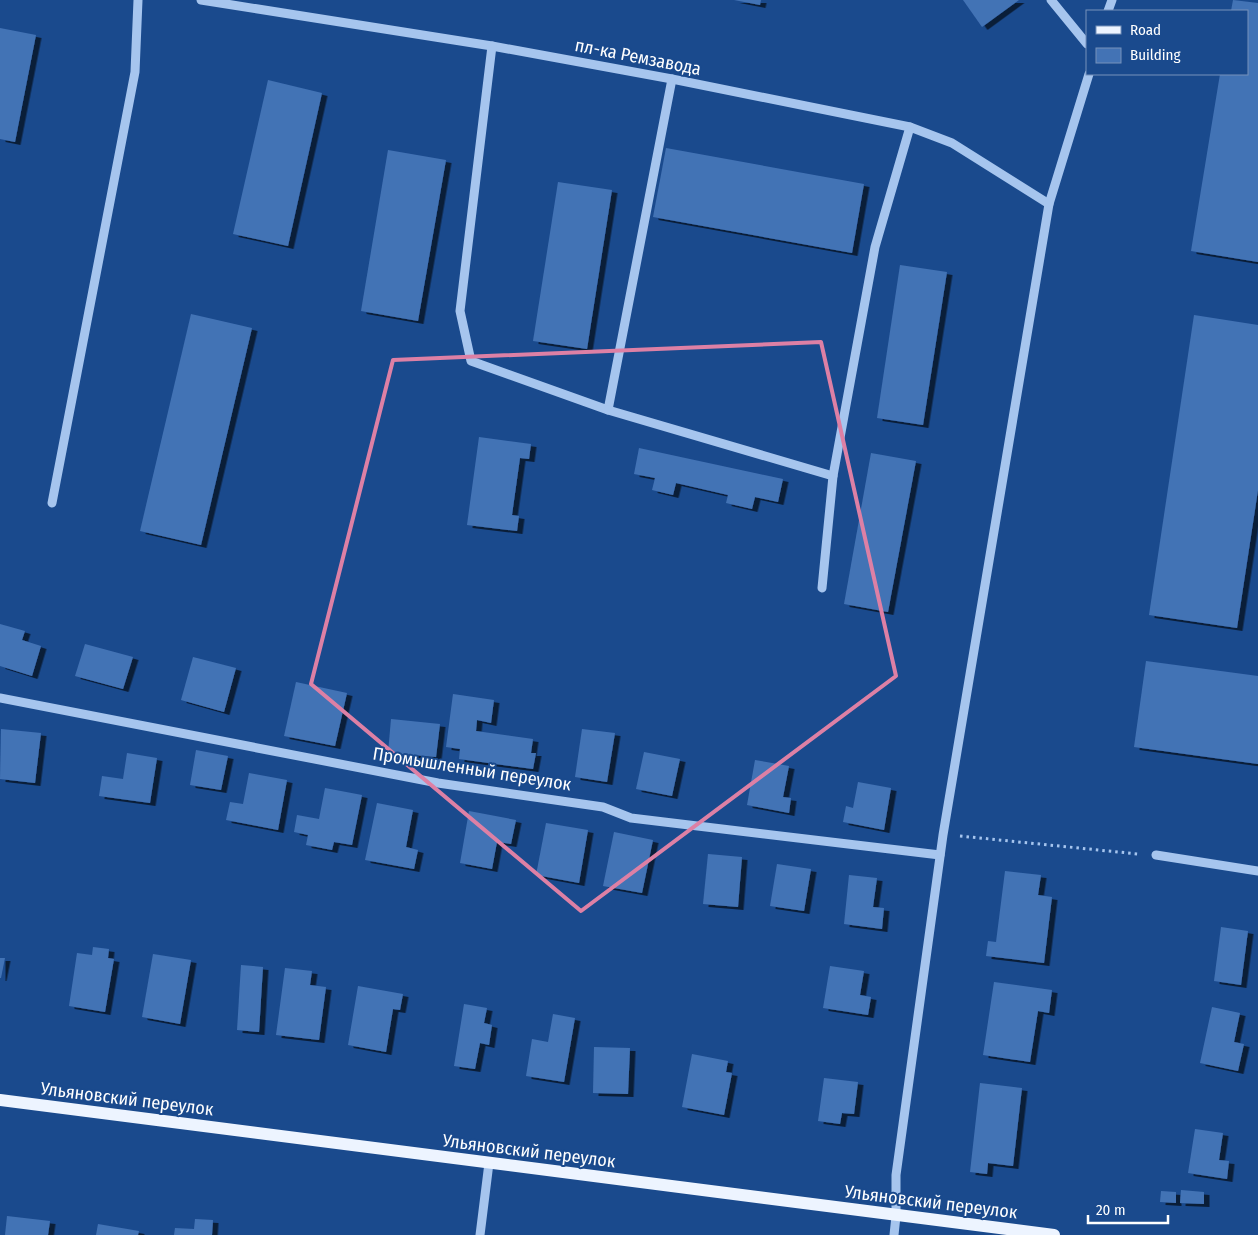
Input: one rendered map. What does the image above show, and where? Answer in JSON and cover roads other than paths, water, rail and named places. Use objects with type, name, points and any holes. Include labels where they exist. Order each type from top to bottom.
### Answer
[{"type":"main road","name":"Ульяновский переулок","points":[[0,1100],[1054,1235]]},
{"type":"street","points":[[52,503],[134,72],[138,0]]},
{"type":"street","name":"пл-ка Ремзавода","points":[[201,0],[492,46],[672,79],[910,127],[952,143],[1049,204]]},
{"type":"street","points":[[1051,0],[1086,43]]},
{"type":"street","points":[[492,46],[460,311],[471,361],[608,410],[833,476]]},
{"type":"street","points":[[894,1235],[896,1175],[943,835],[1049,204],[1089,75]]},
{"type":"street","points":[[608,410],[672,79]]},
{"type":"street","points":[[822,588],[833,476],[875,247],[910,127]]},
{"type":"street","name":"Промышленный переулок","points":[[0,698],[438,782],[603,807],[631,818],[940,855]]},
{"type":"street","points":[[1156,856],[1258,871]]},
{"type":"street","points":[[480,1235],[489,1163]]}]
